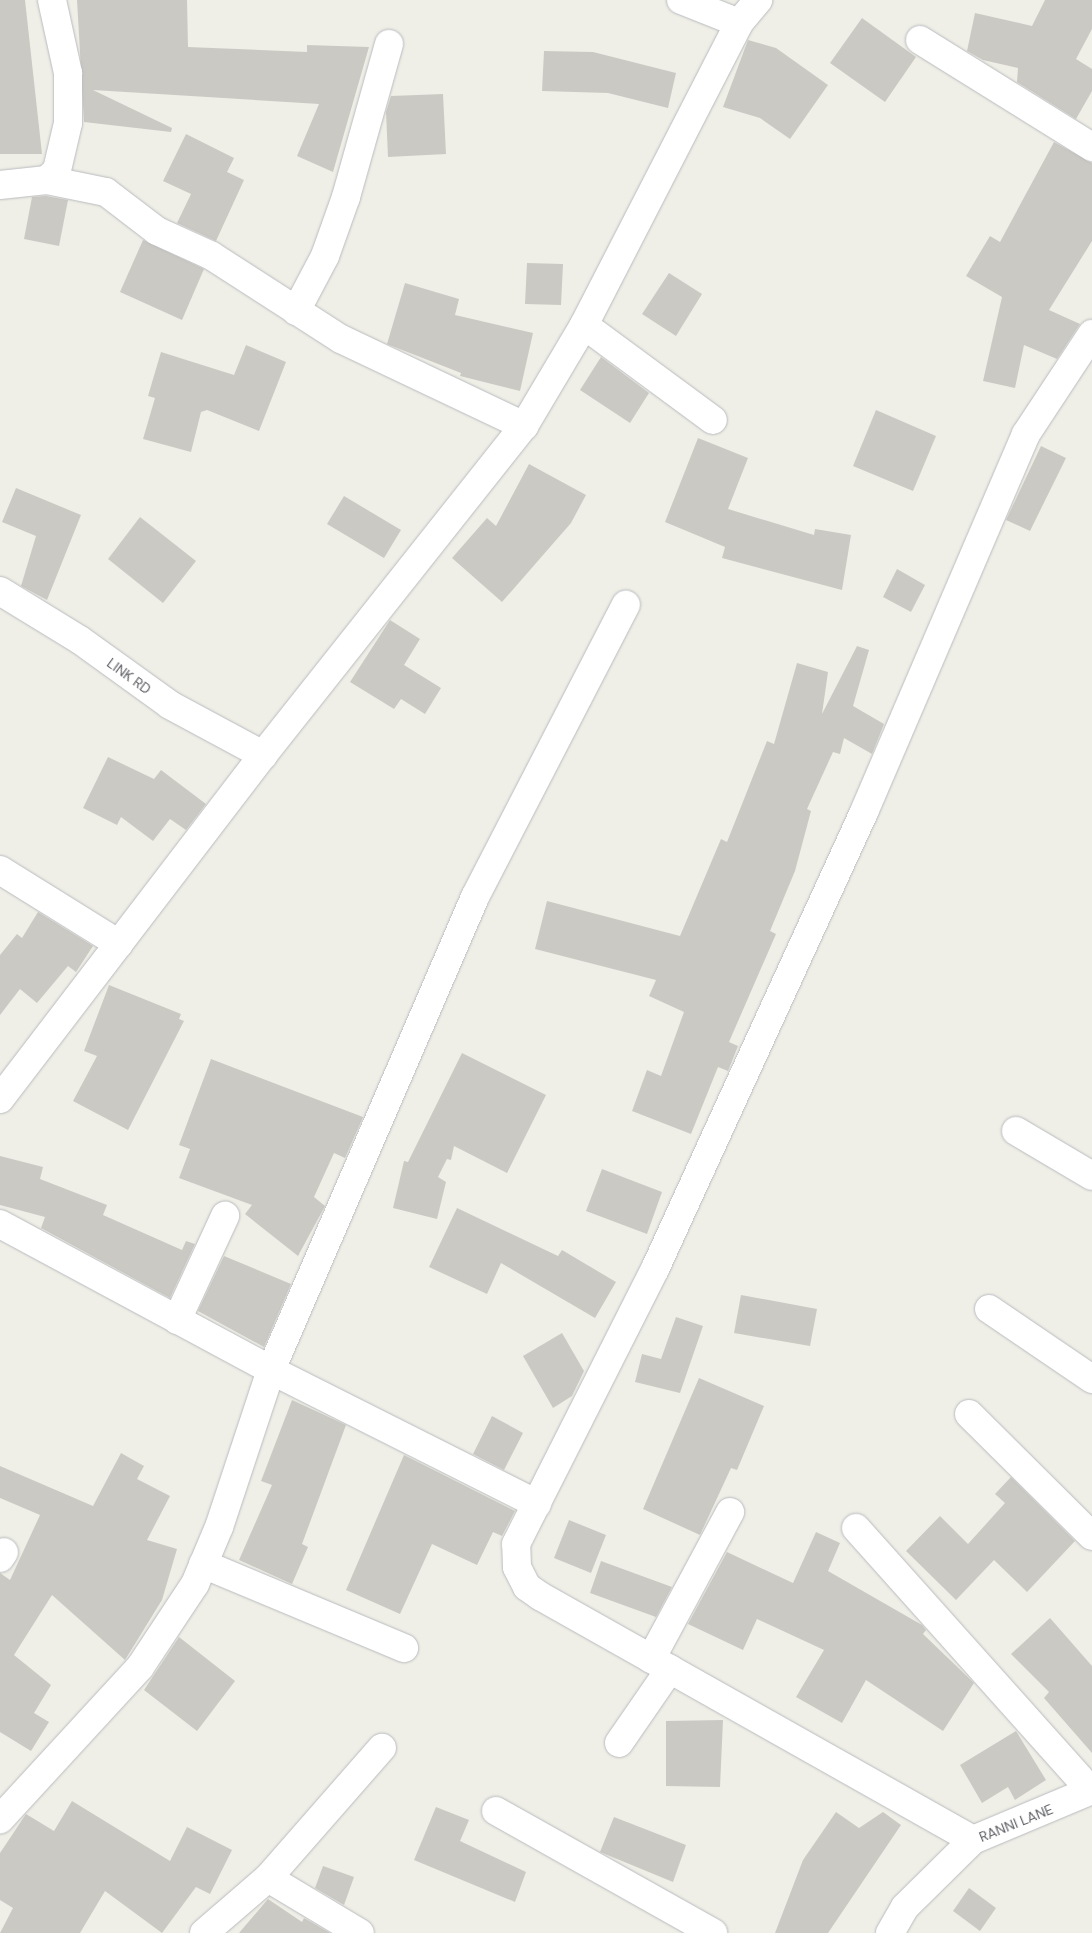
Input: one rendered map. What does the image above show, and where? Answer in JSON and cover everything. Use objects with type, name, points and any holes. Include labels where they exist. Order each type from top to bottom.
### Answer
[{"type":"street","points":[[47,180],[57,170],[68,123],[68,73],[52,0]]},
{"type":"street","points":[[681,0],[739,23]]},
{"type":"street","points":[[0,1100],[262,755],[524,426],[584,325],[739,23],[758,0]]},
{"type":"street","points":[[920,40],[1092,147]]},
{"type":"street","points":[[296,310],[325,256],[346,197],[389,44]]},
{"type":"street","points":[[0,185],[47,180],[106,192],[157,231],[212,256],[341,339],[524,426]]},
{"type":"street","points":[[584,325],[713,420]]},
{"type":"street","points":[[973,1840],[527,1587],[517,1568],[516,1544],[655,1269],[848,848],[1026,434],[1092,334]]},
{"type":"street","name":"LINK RD","points":[[0,591],[80,640],[170,705],[262,755]]},
{"type":"street","points":[[0,1819],[140,1667],[203,1564],[271,1370],[475,897],[626,605]]},
{"type":"street","points":[[0,870],[118,944]]},
{"type":"street","points":[[1016,1131],[1092,1176]]},
{"type":"street","points":[[177,1320],[225,1216]]},
{"type":"street","points":[[0,1224],[271,1370],[537,1504]]},
{"type":"street","points":[[989,1309],[1092,1379]]},
{"type":"street","points":[[969,1414],[1092,1536]]},
{"type":"street","points":[[619,1742],[661,1664],[730,1512]]},
{"type":"street","points":[[856,1528],[1091,1790]]},
{"type":"street","points":[[203,1564],[404,1648]]},
{"type":"street","points":[[204,1933],[268,1878],[382,1748]]},
{"type":"street","name":"RANNI LANE","points":[[890,1933],[905,1907],[973,1840],[1091,1790]]},
{"type":"street","points":[[496,1811],[712,1933]]},
{"type":"street","points":[[268,1878],[360,1933]]},
{"type":"building","points":[[0,0],[25,0],[42,154],[0,154]]},
{"type":"building","points":[[77,0],[187,0],[188,47],[307,52],[307,45],[369,47],[333,172],[297,156],[319,104],[93,90],[172,128],[171,132],[84,122]]},
{"type":"building","points":[[1045,0],[1092,0],[1092,29],[1076,59],[1092,69],[1092,91],[1076,119],[1017,82],[1018,68],[983,60],[967,51],[975,13],[1032,26]]},
{"type":"building","points":[[862,18],[916,57],[885,102],[830,63]]},
{"type":"building","points":[[748,40],[776,48],[828,85],[790,139],[760,118],[723,107]]},
{"type":"building","points":[[544,51],[593,52],[676,73],[668,108],[608,93],[542,91]]},
{"type":"building","points":[[443,94],[446,154],[388,157],[386,112],[391,96]]},
{"type":"building","points":[[186,134],[234,158],[227,172],[244,180],[216,241],[177,223],[191,194],[163,181]]},
{"type":"building","points":[[1054,142],[1092,163],[1092,241],[1049,310],[1080,324],[1057,359],[1024,345],[1015,388],[983,381],[1002,297],[966,276],[990,236],[1000,242]]},
{"type":"building","points":[[46,196],[68,200],[59,246],[24,239],[32,197]]},
{"type":"building","points":[[143,240],[204,269],[182,320],[120,292]]},
{"type":"building","points":[[527,263],[563,264],[561,305],[525,304]]},
{"type":"building","points":[[669,273],[702,294],[676,336],[642,314]]},
{"type":"building","points":[[405,283],[459,299],[455,315],[533,333],[520,391],[460,376],[461,373],[387,344]]},
{"type":"building","points":[[246,345],[286,362],[259,431],[207,410],[201,412],[191,452],[143,439],[155,398],[148,396],[161,352],[234,375]]},
{"type":"building","points":[[601,357],[649,393],[630,423],[580,390]]},
{"type":"building","points":[[876,410],[936,436],[913,491],[853,466]]},
{"type":"building","points":[[698,438],[748,458],[728,509],[814,535],[815,529],[851,535],[842,590],[722,558],[725,547],[665,522]]},
{"type":"building","points":[[1041,446],[1066,458],[1030,531],[1006,520]]},
{"type":"building","points":[[529,464],[586,495],[571,523],[502,602],[452,558],[487,518],[496,526]]},
{"type":"building","points":[[16,488],[81,515],[47,600],[21,586],[36,536],[2,522]]},
{"type":"building","points":[[344,496],[401,530],[384,558],[327,524]]},
{"type":"building","points":[[140,517],[196,561],[163,603],[108,559]]},
{"type":"building","points":[[897,569],[925,585],[911,612],[883,597]]},
{"type":"building","points":[[390,620],[420,639],[404,665],[441,688],[425,714],[401,699],[394,709],[350,682]]},
{"type":"building","points":[[857,646],[869,650],[853,706],[884,724],[872,754],[844,738],[840,754],[833,752],[807,809],[811,811],[795,871],[770,931],[776,934],[729,1042],[738,1046],[728,1071],[718,1067],[691,1134],[632,1111],[647,1070],[661,1076],[684,1012],[649,996],[656,980],[535,949],[547,901],[680,936],[721,839],[727,842],[767,741],[774,744],[797,663],[828,672],[822,714]]},
{"type":"building","points":[[108,757],[154,779],[161,770],[206,804],[186,830],[170,819],[153,841],[121,817],[117,825],[83,808]]},
{"type":"building","points":[[38,912],[93,946],[76,972],[68,966],[37,1003],[20,989],[0,1015],[0,955],[17,934],[22,938]]},
{"type":"building","points":[[109,985],[181,1014],[179,1019],[184,1021],[128,1130],[73,1101],[97,1056],[84,1051]]},
{"type":"building","points":[[462,1053],[546,1095],[507,1173],[454,1146],[451,1160],[447,1159],[438,1177],[446,1182],[437,1219],[393,1208],[404,1161],[408,1162]]},
{"type":"building","points":[[211,1059],[363,1117],[345,1158],[334,1153],[314,1197],[325,1206],[298,1256],[245,1214],[252,1205],[179,1178],[190,1149],[179,1145]]},
{"type":"building","points":[[0,1156],[43,1167],[40,1179],[107,1205],[103,1215],[182,1250],[186,1241],[195,1244],[170,1298],[41,1228],[45,1217],[0,1205]]},
{"type":"building","points":[[602,1169],[662,1192],[647,1234],[586,1211]]},
{"type":"building","points":[[457,1208],[558,1256],[562,1250],[616,1282],[595,1318],[501,1263],[487,1294],[429,1267]]},
{"type":"building","points":[[224,1256],[291,1284],[264,1347],[198,1311]]},
{"type":"building","points":[[741,1295],[817,1309],[810,1346],[734,1333]]},
{"type":"building","points":[[676,1317],[703,1326],[680,1393],[635,1382],[642,1354],[661,1359]]},
{"type":"building","points":[[562,1333],[584,1371],[572,1396],[553,1408],[523,1356]]},
{"type":"building","points":[[699,1378],[764,1406],[737,1470],[731,1468],[700,1535],[643,1509]]},
{"type":"building","points":[[292,1400],[346,1425],[302,1544],[308,1547],[292,1584],[239,1560],[272,1485],[261,1481]]},
{"type":"building","points":[[492,1416],[523,1433],[504,1470],[473,1454]]},
{"type":"building","points":[[121,1453],[144,1466],[137,1479],[170,1496],[147,1540],[177,1549],[162,1600],[125,1660],[52,1595],[14,1655],[51,1685],[34,1713],[49,1722],[31,1751],[0,1732],[0,1573],[10,1580],[40,1515],[0,1498],[0,1466],[93,1506]]},
{"type":"building","points":[[404,1455],[515,1511],[502,1536],[493,1532],[477,1565],[432,1544],[400,1614],[346,1590]]},
{"type":"building","points":[[1011,1477],[1075,1541],[1027,1592],[994,1560],[956,1600],[906,1551],[940,1516],[968,1544],[1005,1503],[995,1494]]},
{"type":"building","points":[[569,1520],[606,1535],[591,1573],[554,1558]]},
{"type":"building","points":[[816,1532],[840,1543],[828,1571],[922,1625],[926,1630],[923,1634],[974,1683],[943,1731],[866,1680],[842,1723],[796,1697],[824,1650],[757,1619],[743,1650],[688,1624],[727,1552],[793,1583]]},
{"type":"building","points":[[601,1561],[672,1587],[656,1617],[590,1593]]},
{"type":"building","points":[[1050,1618],[1092,1666],[1092,1753],[1044,1698],[1049,1692],[1011,1654]]},
{"type":"building","points":[[179,1637],[235,1681],[197,1731],[144,1690]]},
{"type":"building","points":[[723,1720],[720,1787],[666,1786],[666,1721]]},
{"type":"building","points":[[1016,1731],[1046,1780],[1015,1800],[1008,1787],[982,1803],[960,1765]]},
{"type":"building","points":[[72,1801],[170,1861],[187,1827],[232,1850],[210,1894],[196,1887],[162,1933],[105,1891],[80,1933],[0,1933],[13,1908],[0,1900],[0,1853],[26,1814],[54,1831]]},
{"type":"building","points":[[436,1807],[469,1820],[460,1841],[526,1872],[515,1902],[414,1860]]},
{"type":"building","points":[[836,1812],[859,1828],[883,1812],[901,1825],[828,1933],[775,1933],[803,1860]]},
{"type":"building","points":[[614,1817],[686,1845],[673,1882],[600,1852]]},
{"type":"building","points":[[323,1866],[354,1877],[344,1905],[315,1888]]},
{"type":"building","points":[[969,1888],[996,1908],[980,1931],[953,1911]]},
{"type":"building","points":[[268,1899],[302,1922],[304,1918],[330,1933],[239,1933]]}]
